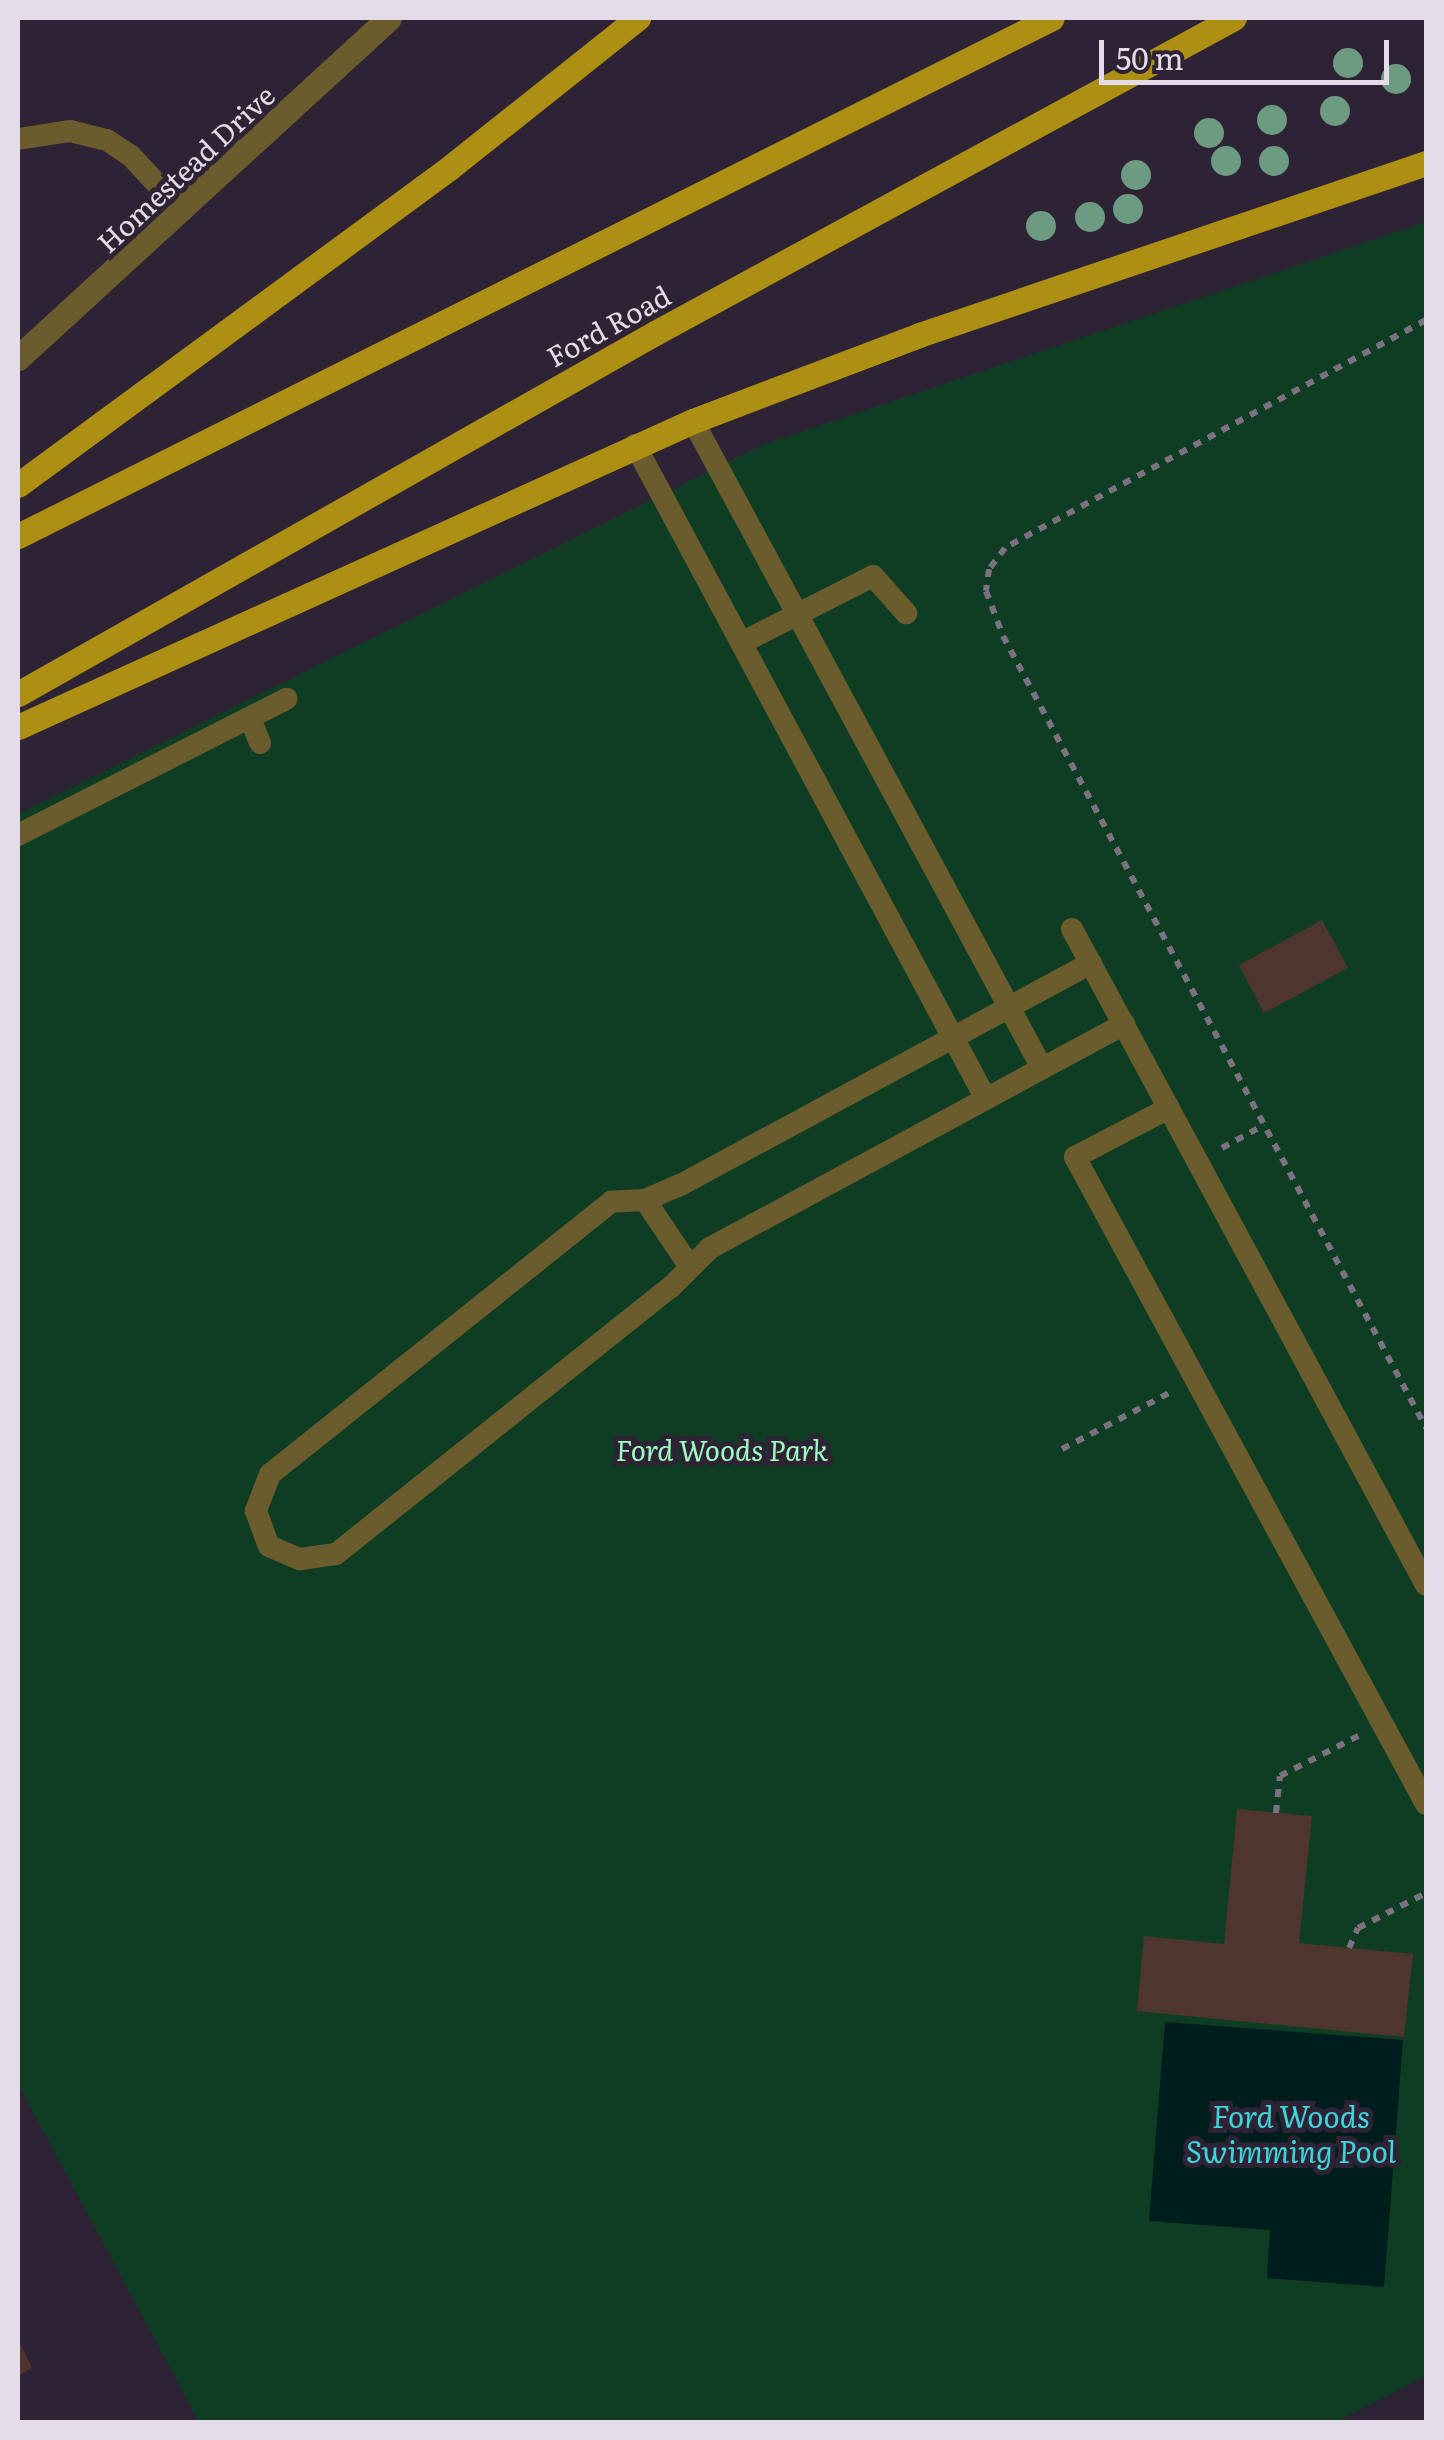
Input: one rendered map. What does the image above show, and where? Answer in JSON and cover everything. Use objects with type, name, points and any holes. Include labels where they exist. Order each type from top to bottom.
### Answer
[{"type":"main road","points":[[18,485],[448,169],[638,18]]},
{"type":"main road","points":[[18,536],[1052,18]]},
{"type":"main road","name":"Ford Road","points":[[18,694],[672,323],[1234,18]]},
{"type":"main road","points":[[18,727],[692,421],[918,335],[1426,163]]},
{"type":"street","name":"Homestead Drive","points":[[18,358],[389,18]]},
{"type":"lane","points":[[18,139],[70,131],[107,140],[132,156],[182,211]]},
{"type":"lane","points":[[692,421],[1042,1068]]},
{"type":"lane","points":[[635,445],[986,1099]]},
{"type":"lane","points":[[741,644],[873,576],[906,613]]},
{"type":"lane","points":[[18,835],[286,699]]},
{"type":"lane","points":[[250,718],[260,743]]},
{"type":"lane","points":[[1072,929],[1426,1585]]},
{"type":"lane","points":[[1091,963],[645,1200],[611,1202],[270,1474],[256,1510],[270,1546],[300,1560],[336,1554],[672,1287],[688,1264],[1124,1024]]},
{"type":"lane","points":[[1169,1108],[1075,1157],[1426,1804]]},
{"type":"lane","points":[[645,1200],[688,1264]]},
{"type":"path","points":[[1426,320],[1005,548],[989,569],[986,591],[1003,636],[1426,1428]]},
{"type":"path","points":[[1198,1161],[1264,1125]]},
{"type":"path","points":[[1062,1449],[1196,1379]]},
{"type":"path","points":[[1276,1812],[1280,1776],[1384,1722]]},
{"type":"path","points":[[1349,1948],[1358,1928],[1426,1892]]},
{"type":"green space","name":"Ford Woods Park","points":[[1426,222],[1426,2376],[1336,2422],[199,2422],[18,2084],[18,814],[762,445]]},
{"type":"water","name":"Ford Woods Swimming Pool","points":[[1165,2022],[1403,2040],[1384,2287],[1267,2278],[1270,2230],[1149,2221]]},
{"type":"building","points":[[1322,920],[1348,968],[1264,1013],[1239,965]]},
{"type":"building","points":[[1237,1809],[1312,1816],[1299,1943],[1413,1954],[1404,2037],[1137,2011],[1144,1936],[1224,1944]]},
{"type":"building","points":[[18,2338],[32,2368],[18,2376]]}]
